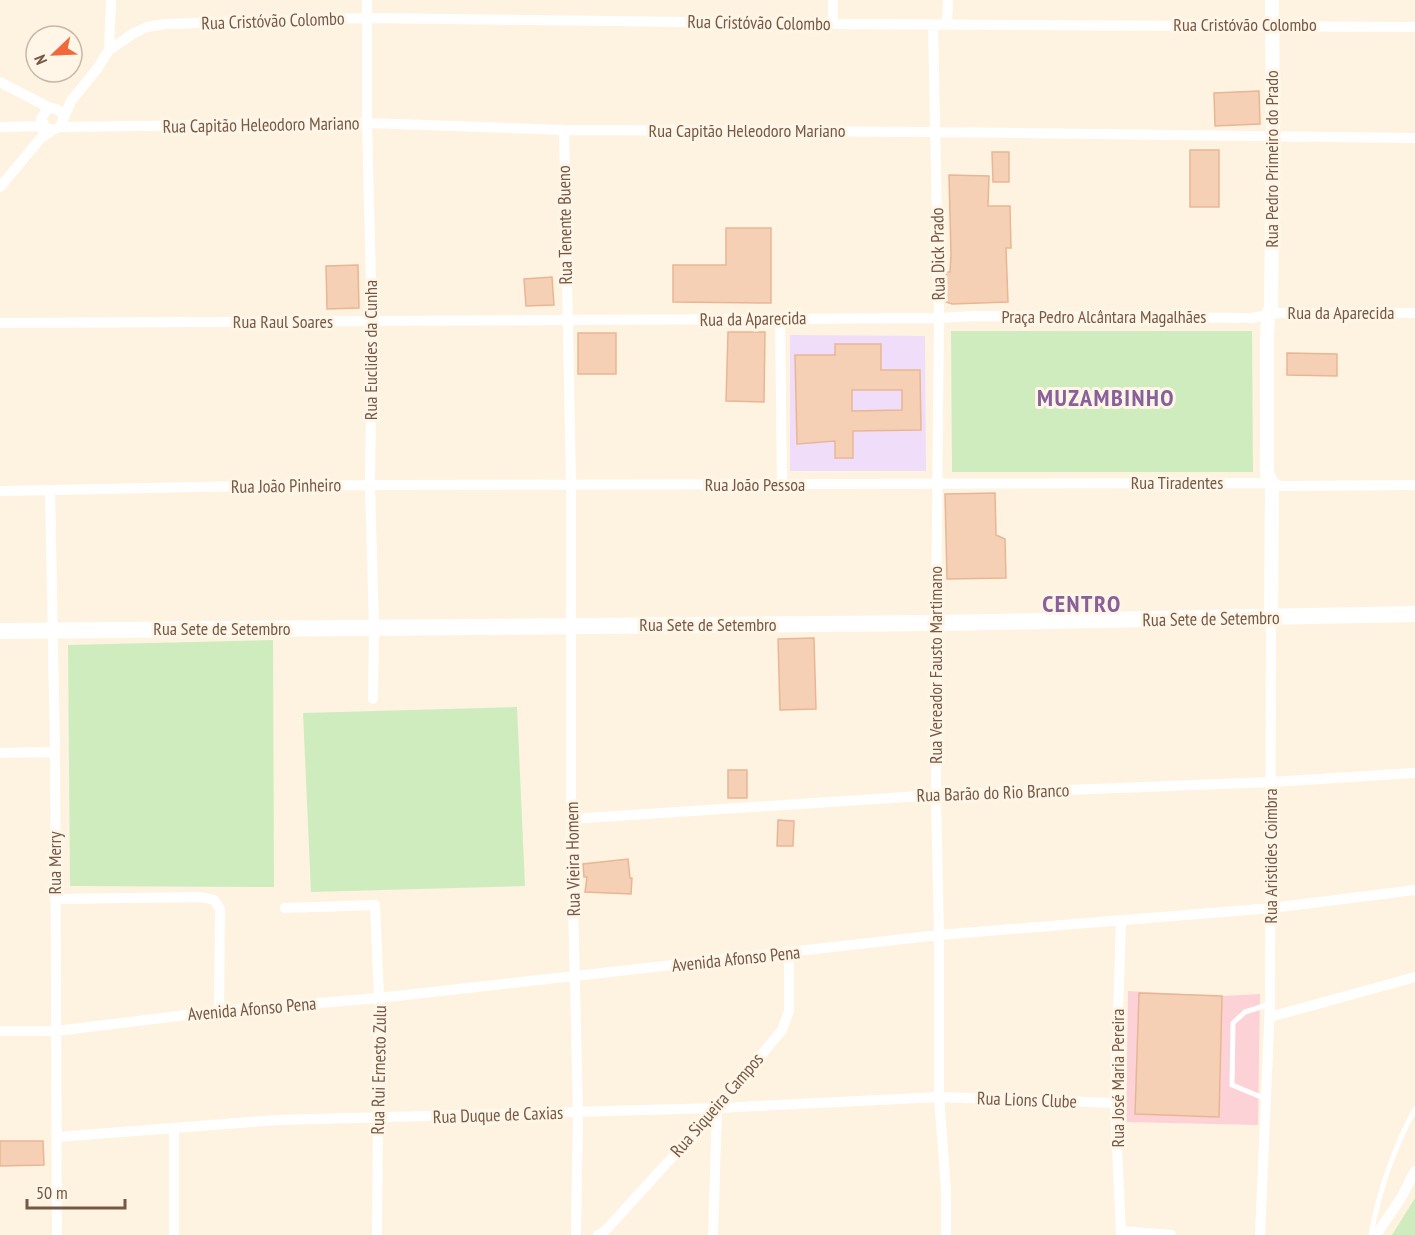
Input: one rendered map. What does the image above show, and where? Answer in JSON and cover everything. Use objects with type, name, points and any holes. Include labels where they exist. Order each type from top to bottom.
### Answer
[{"type":"main road","name":"Rua Sete de Setembro","points":[[0,631],[936,623],[1415,614]]},
{"type":"street","points":[[0,187],[40,139],[53,118],[97,69],[109,50],[111,0]]},
{"type":"street","name":"Rua Euclides da Cunha","points":[[367,0],[367,123],[372,322],[370,485],[374,628],[373,699]]},
{"type":"street","points":[[833,0],[833,24]]},
{"type":"street","points":[[947,23],[948,0]]},
{"type":"street","name":"Rua Pedro Primeiro do Prado","points":[[1272,0],[1273,137],[1271,306],[1268,316],[1267,474],[1272,483]]},
{"type":"street","name":"Rua Cristóvão Colombo","points":[[109,50],[134,33],[147,27],[165,24],[367,18],[933,25],[947,23],[1415,27]]},
{"type":"street","name":"Rua Dick Prado","points":[[933,25],[939,318],[938,484]]},
{"type":"street","points":[[0,82],[33,100],[53,118]]},
{"type":"street","name":"Rua Capitão Heleodoro Mariano","points":[[0,127],[25,126],[53,118],[80,127],[367,123],[564,130],[1415,138]]},
{"type":"street","name":"Rua Tenente Bueno","points":[[564,130],[571,484]]},
{"type":"street","name":"Rua da Aparecida","points":[[1268,316],[1415,313]]},
{"type":"street","name":"Praça Pedro Alcântara Magalhães","points":[[939,318],[1268,316]]},
{"type":"street","points":[[780,318],[782,485]]},
{"type":"street","name":"Rua da Aparecida","points":[[566,321],[939,318]]},
{"type":"street","name":"Rua Raul Soares","points":[[0,323],[566,321]]},
{"type":"street","name":"Rua Aristides Coimbra","points":[[1260,1232],[1270,1017],[1272,908],[1272,483]]},
{"type":"street","name":"Rua João Pessoa","points":[[571,484],[938,484]]},
{"type":"street","name":"Rua João Pinheiro","points":[[0,491],[571,484]]},
{"type":"street","name":"Rua Vieira Homem","points":[[571,484],[571,819],[578,1112],[576,1235]]},
{"type":"street","name":"Rua Tiradentes","points":[[938,484],[1415,485]]},
{"type":"street","name":"Rua Vereador Fausto Martimano","points":[[938,484],[936,795],[939,1097],[946,1190],[946,1235]]},
{"type":"street","name":"Rua Merry","points":[[50,490],[54,631],[57,1235]]},
{"type":"street","points":[[0,753],[55,752]]},
{"type":"street","name":"Rua Barão do Rio Branco","points":[[571,819],[936,795],[1271,782],[1415,773]]},
{"type":"street","name":"Avenida Afonso Pena","points":[[0,1030],[56,1031],[219,1011],[379,998],[939,935],[1272,908],[1415,890]]},
{"type":"street","points":[[55,899],[201,897],[214,900],[220,909],[219,1011]]},
{"type":"street","name":"Rua Rui Ernesto Zulu","points":[[285,908],[375,905],[379,998],[377,1235]]},
{"type":"street","name":"Rua José Maria Pereira","points":[[1121,921],[1115,1103],[1121,1233]]},
{"type":"street","name":"Rua Siqueira Campos","points":[[598,1235],[605,1231],[717,1108],[782,1030],[789,1011],[789,953]]},
{"type":"street","points":[[1270,1017],[1415,977]]},
{"type":"street","name":"Rua Lions Clube","points":[[939,1097],[1115,1103]]},
{"type":"street","name":"Rua Duque de Caxias","points":[[57,1137],[277,1120],[717,1108],[939,1097]]},
{"type":"street","points":[[713,1235],[717,1108]]},
{"type":"street","points":[[174,1128],[174,1235]]},
{"type":"street","points":[[1376,1235],[1401,1198],[1414,1171]]},
{"type":"street","points":[[1121,1233],[1171,1235]]},
{"type":"lane","points":[[1266,1099],[1232,1085],[1231,1067],[1233,1023],[1245,1012],[1270,1004]]},
{"type":"lane","points":[[1371,1235],[1377,1204],[1393,1157],[1415,1108]]},
{"type":"shaded area","points":[[790,335],[925,336],[926,471],[790,471]]},
{"type":"shaded area","points":[[1128,991],[1222,996],[1260,994],[1258,1125],[1126,1122]]},
{"type":"green space","points":[[951,331],[1252,331],[1253,472],[952,472]]},
{"type":"green space","points":[[273,640],[274,887],[70,886],[68,645]]},
{"type":"green space","points":[[517,707],[525,886],[311,892],[303,713]]},
{"type":"green space","points":[[1415,1198],[1415,1235],[1392,1235]]},
{"type":"building","points":[[1259,91],[1260,124],[1215,126],[1214,93]]},
{"type":"building","points":[[1190,150],[1219,150],[1219,207],[1190,207]]},
{"type":"building","points":[[992,152],[1009,152],[1009,182],[993,182]]},
{"type":"building","points":[[949,175],[989,176],[988,206],[1010,206],[1011,248],[1006,248],[1008,302],[952,304],[946,302],[946,272],[950,272],[951,255]]},
{"type":"building","points":[[726,228],[771,228],[771,303],[673,302],[673,265],[726,265]]},
{"type":"building","points":[[358,265],[359,308],[327,309],[326,266]]},
{"type":"building","points":[[552,277],[554,305],[526,306],[524,279]]},
{"type":"building","points":[[728,332],[765,332],[764,402],[726,401]]},
{"type":"building","points":[[578,333],[616,333],[616,374],[578,374]]},
{"type":"building","points":[[835,344],[881,344],[881,370],[920,370],[921,430],[853,431],[853,458],[835,458],[835,441],[797,444],[795,355],[835,355]],"holes":[[[852,390],[902,390],[902,410],[852,411]]]},
{"type":"building","points":[[1287,353],[1337,354],[1337,376],[1287,375]]},
{"type":"building","points":[[995,493],[996,535],[1005,539],[1006,578],[947,579],[945,494]]},
{"type":"building","points":[[814,638],[816,709],[780,710],[778,639]]},
{"type":"building","points":[[728,770],[747,770],[747,798],[728,798]]},
{"type":"building","points":[[778,820],[794,821],[793,846],[777,846]]},
{"type":"building","points":[[628,859],[630,878],[632,878],[631,894],[585,892],[587,877],[584,877],[583,864]]},
{"type":"building","points":[[1139,993],[1222,996],[1219,1117],[1135,1114]]},
{"type":"building","points":[[0,1141],[43,1141],[44,1165],[0,1166]]},
{"type":"district","name":"MUZAMBINHO","points":[[1106,398]]},
{"type":"district","name":"CENTRO","points":[[1082,604]]}]
